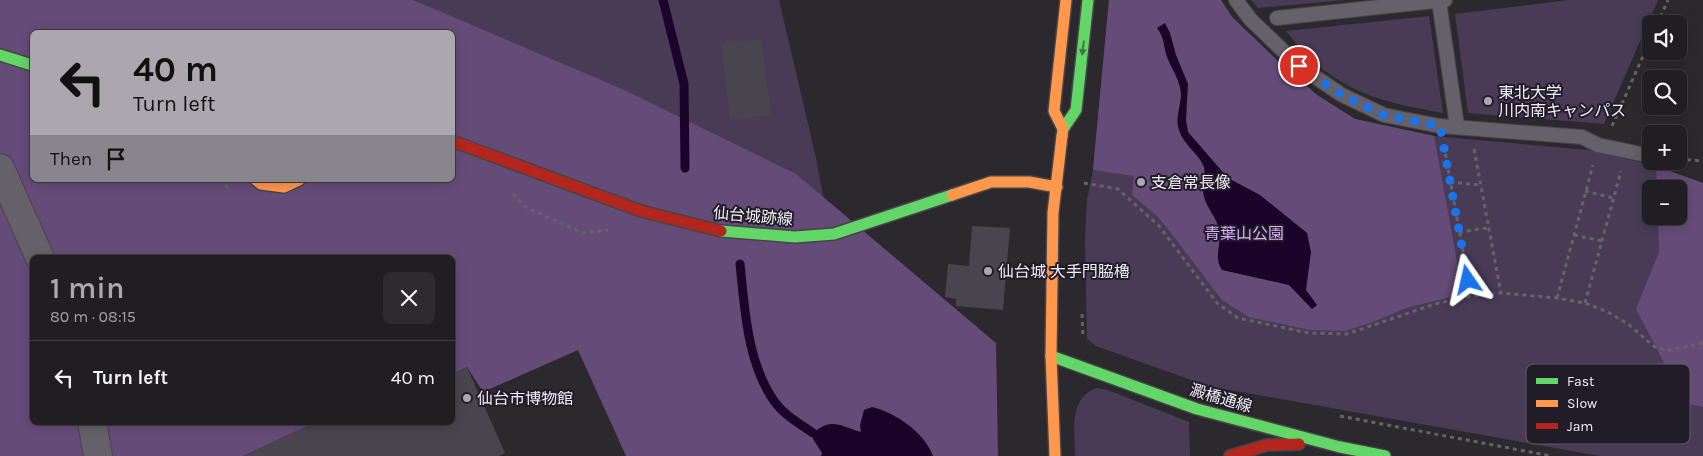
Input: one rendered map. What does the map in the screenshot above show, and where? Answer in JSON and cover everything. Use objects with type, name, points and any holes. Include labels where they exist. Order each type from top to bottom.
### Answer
[{"type":"street","points":[[1064,129],[1054,111],[1066,0]]},
{"type":"street","points":[[1055,456],[1052,356],[1053,214],[1064,129],[1076,110],[1088,0]]},
{"type":"street","points":[[0,55],[30,64]]},
{"type":"street","name":"仙台城跡線","points":[[455,142],[641,211],[712,230],[795,237],[834,234],[991,182],[1029,182],[1057,187]]},
{"type":"street","points":[[0,168],[39,255]]},
{"type":"street","points":[[258,182],[284,187],[295,182]]},
{"type":"street","name":"澱橋通線","points":[[1052,356],[1197,410],[1340,448],[1386,456]]},
{"type":"street","points":[[93,425],[98,456]]},
{"type":"street","points":[[1230,456],[1268,445],[1294,444],[1340,448]]},
{"type":"lane","points":[[1236,0],[1251,20],[1299,66],[1342,95],[1384,115],[1440,126],[1582,138],[1601,145],[1642,154]]},
{"type":"lane","points":[[1277,18],[1445,0]]},
{"type":"lane","points":[[1439,1],[1464,127]]},
{"type":"path","points":[[1661,15],[1668,0]]},
{"type":"path","points":[[1557,298],[1586,191],[1601,145],[1642,57]]},
{"type":"path","points":[[1440,126],[1472,296]]},
{"type":"path","points":[[1464,127],[1481,185],[1501,293]]},
{"type":"path","points":[[1585,303],[1626,151]]},
{"type":"path","points":[[1687,159],[1703,160]]},
{"type":"path","points":[[1450,182],[1481,185]]},
{"type":"path","points":[[1084,183],[1118,189],[1159,226],[1217,303],[1238,318],[1309,333],[1346,334],[1435,304],[1472,296],[1501,293],[1557,298],[1585,303],[1608,312],[1628,324],[1656,348],[1671,350],[1703,343]]},
{"type":"path","points":[[1586,191],[1613,198]]},
{"type":"path","points":[[1459,232],[1489,228]]},
{"type":"path","points":[[1574,235],[1602,242]]},
{"type":"path","points":[[1338,416],[1551,456]]},
{"type":"green space","points":[[0,0],[413,0],[622,89],[796,174],[996,343],[998,456],[626,456],[578,350],[483,392],[467,367],[455,373],[455,255],[30,255],[30,425],[311,425],[243,456],[0,456]]},
{"type":"green space","points":[[200,0],[779,0],[816,158],[827,218],[455,33],[455,30],[436,30]]},
{"type":"green space","name":"青葉山公園","points":[[1109,0],[1221,0],[1232,17],[1279,62],[1317,95],[1355,119],[1434,136],[1589,150],[1642,163],[1642,170],[1663,170],[1681,180],[1642,180],[1642,225],[1687,225],[1687,183],[1703,192],[1703,456],[1600,456],[1533,444],[1690,444],[1690,364],[1526,364],[1526,443],[1208,386],[1096,346],[1087,339],[1085,239],[1087,200],[1093,170]]},
{"type":"green space","points":[[1109,0],[1221,0],[1232,17],[1317,95],[1355,119],[1434,136],[1463,294],[1409,307],[1345,331],[1310,330],[1249,317],[1222,300],[1157,216],[1132,195],[1134,176],[1093,170]]},
{"type":"green space","points":[[1251,0],[1344,0],[1258,8]]},
{"type":"green space","points":[[1569,0],[1658,0],[1651,15],[1642,15],[1642,37],[1604,124],[1468,113],[1455,14]]},
{"type":"green space","points":[[1429,16],[1443,113],[1389,102],[1358,90],[1327,72],[1311,60],[1286,31]]},
{"type":"green space","points":[[1656,170],[1667,170],[1703,183],[1703,407],[1690,404],[1690,364],[1665,364],[1636,309],[1659,252],[1658,225],[1687,225],[1687,180],[1657,180]]},
{"type":"green space","points":[[1097,388],[1108,390],[1189,422],[1190,456],[1075,456],[1074,426],[1077,407],[1081,399]]},
{"type":"shaded area","points":[[1165,23],[1188,84],[1186,120],[1188,132],[1228,178],[1260,195],[1307,233],[1311,252],[1306,290],[1317,305],[1312,309],[1289,285],[1222,270],[1218,259],[1219,232],[1204,196],[1204,168],[1184,140],[1178,126],[1181,96],[1180,85],[1167,57],[1157,28]]},
{"type":"shaded area","points":[[872,407],[890,414],[908,425],[923,439],[933,456],[821,456],[822,453],[813,439],[813,433],[831,424],[842,425],[861,432],[860,425],[864,410]]},
{"type":"building","points":[[761,39],[771,115],[730,120],[721,43]]},
{"type":"building","points":[[972,226],[1010,228],[1003,310],[956,306],[956,299],[945,297],[948,264],[969,266]]},
{"type":"building","name":"仙台市博物館","points":[[467,367],[505,453],[499,456],[243,456],[309,425],[455,425],[455,373]]},
{"type":"waterway","points":[[663,0],[684,84],[685,168]]},
{"type":"waterway","points":[[740,264],[749,335],[758,370],[765,386],[782,411],[813,433]]},
{"type":"traffic: fast","points":[[1062,136],[1063,129],[1076,110],[1088,0]]},
{"type":"traffic: fast","points":[[0,55],[30,64]]},
{"type":"traffic: fast","points":[[721,231],[795,237],[834,234],[952,195]]},
{"type":"traffic: fast","points":[[1051,356],[1197,409],[1340,447],[1385,456]]},
{"type":"traffic: slow","points":[[1063,129],[1054,111],[1066,0]]},
{"type":"traffic: slow","points":[[1055,456],[1051,356],[1053,213],[1062,136]]},
{"type":"traffic: slow","points":[[258,182],[284,187],[295,182]]},
{"type":"traffic: slow","points":[[952,195],[991,182],[1029,182],[1057,187]]},
{"type":"traffic: jam","points":[[455,142],[641,211],[721,231]]},
{"type":"traffic: jam","points":[[1230,456],[1267,445],[1299,444]]},
{"type":"place","name":"東北大学 川内南キャンパス","points":[[1488,101]]},
{"type":"place","name":"支倉常長像","points":[[1141,182]]},
{"type":"place","name":"仙台城 大手門脇櫓","points":[[988,271]]},
{"type":"place","name":"仙台市博物館","points":[[467,398]]},
{"type":"route","points":[[1299,66],[1342,95],[1384,115],[1440,126],[1468,280]]}]
